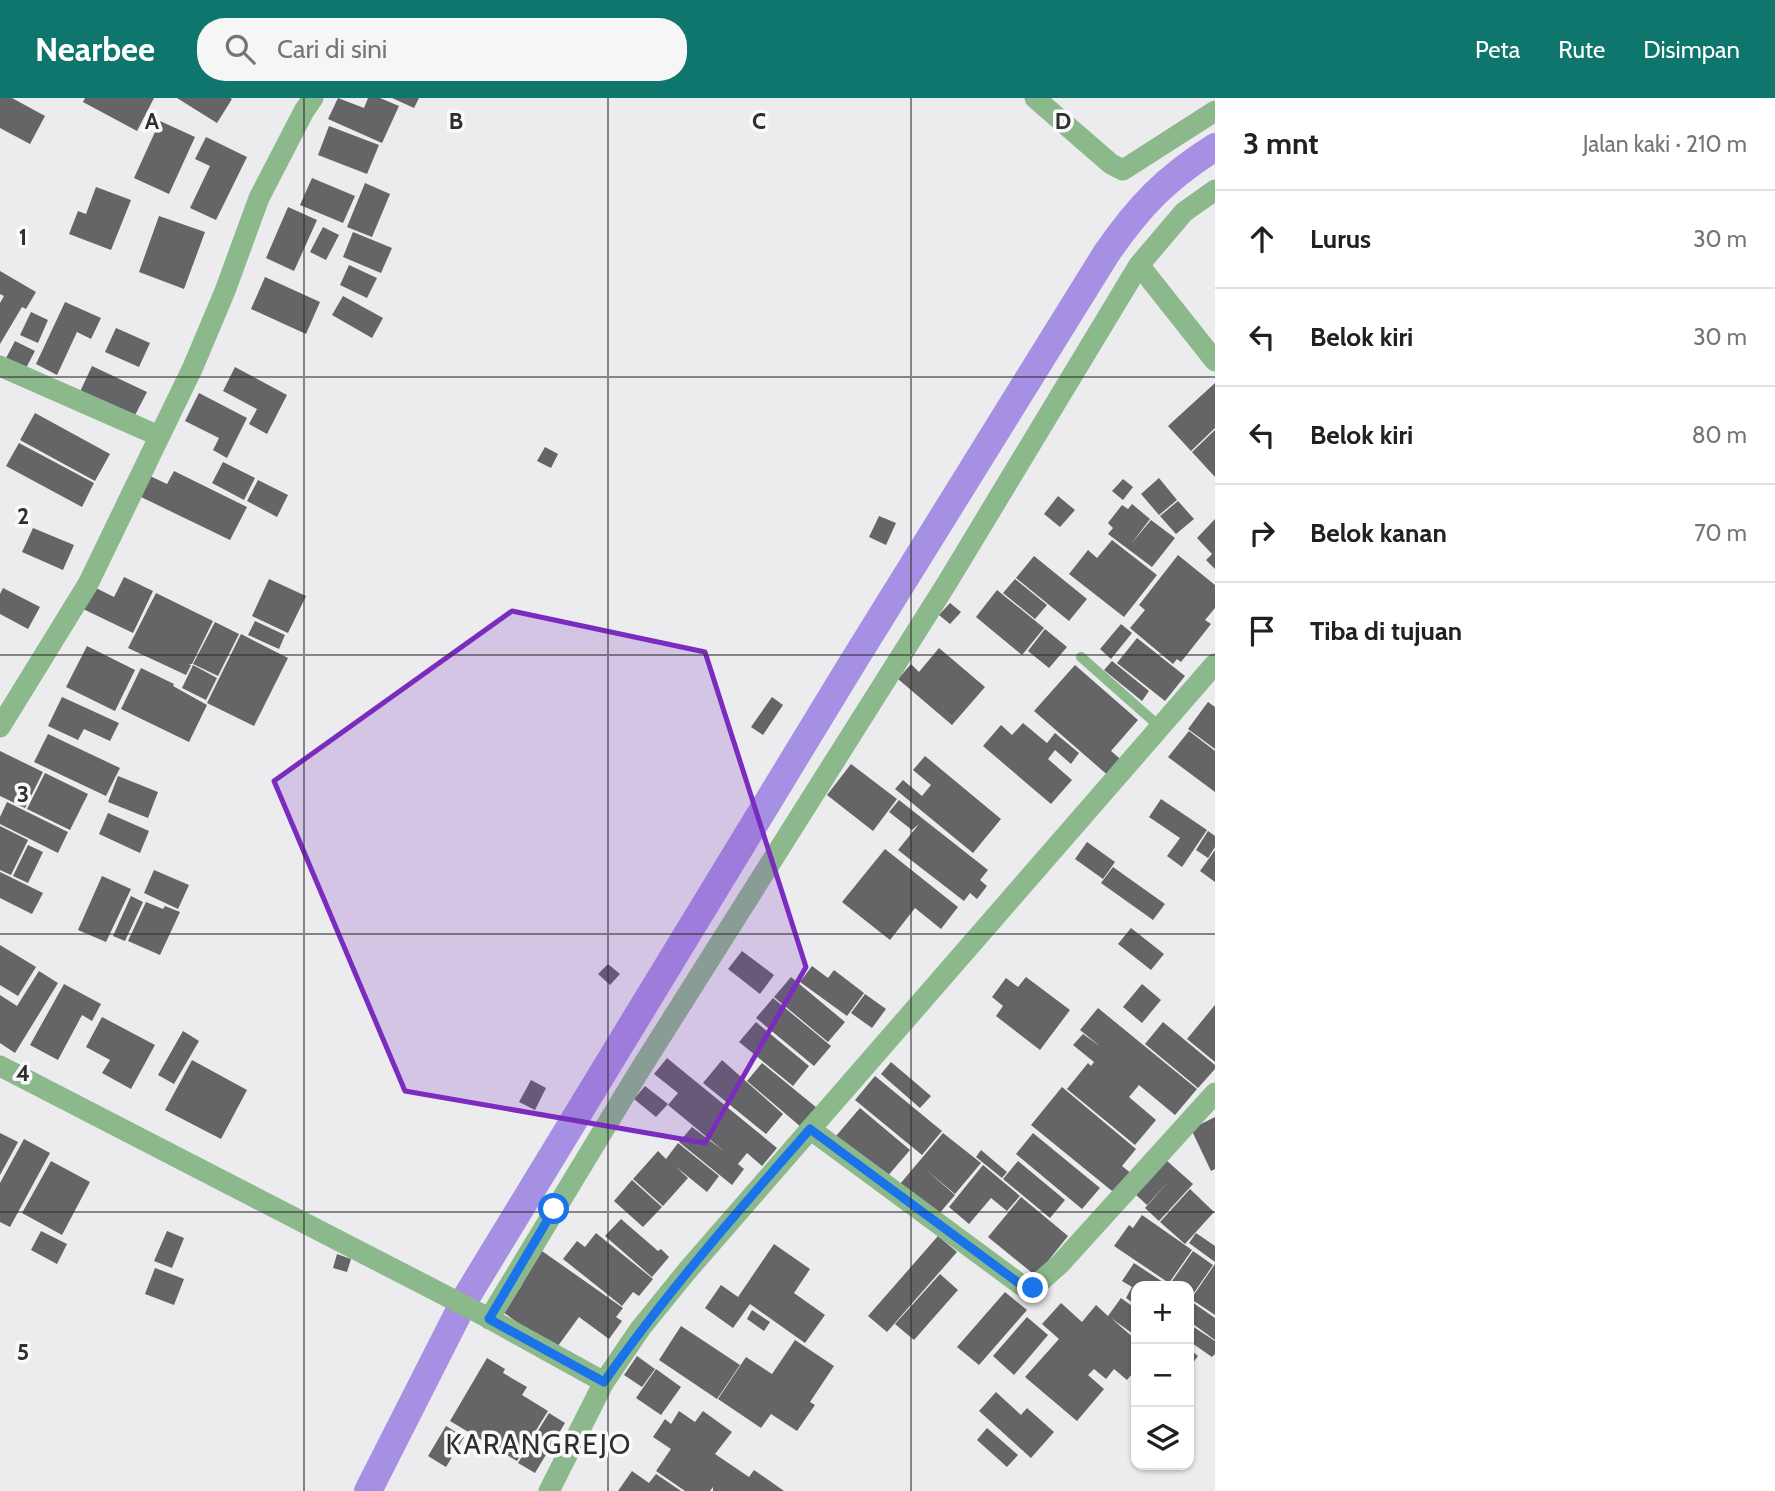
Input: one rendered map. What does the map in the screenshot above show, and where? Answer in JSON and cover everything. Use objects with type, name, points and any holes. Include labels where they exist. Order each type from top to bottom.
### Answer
[{"type":"street","points":[[0,727],[88,584],[192,367],[225,291],[260,198],[313,98]]},
{"type":"street","points":[[1035,98],[1111,164],[1123,170],[1215,111]]},
{"type":"street","points":[[485,1317],[947,583],[1139,265],[1184,212],[1215,190]]},
{"type":"street","points":[[1139,265],[1215,360]]},
{"type":"street","points":[[0,366],[159,436]]},
{"type":"street","points":[[549,1491],[604,1382],[640,1329],[687,1271],[1215,664]]},
{"type":"street","points":[[0,1066],[448,1297],[604,1382]]},
{"type":"street","points":[[810,1129],[1020,1284],[1033,1288],[1059,1264],[1215,1093]]},
{"type":"lane","points":[[1081,657],[1160,727]]},
{"type":"highlighted area","points":[[512,611],[705,652],[806,967],[705,1143],[405,1091],[274,781]]},
{"type":"building","points":[[0,98],[12,98],[45,116],[30,144],[0,128]]},
{"type":"building","points":[[85,98],[154,98],[137,131],[83,102]]},
{"type":"building","points":[[177,98],[230,98],[232,99],[217,123]]},
{"type":"building","points":[[338,98],[364,108],[368,98],[380,98],[399,106],[382,143],[328,119]]},
{"type":"building","points":[[392,98],[419,98],[414,108]]},
{"type":"building","points":[[160,121],[195,137],[169,194],[134,178]]},
{"type":"building","points":[[329,126],[379,145],[367,174],[318,155]]},
{"type":"building","points":[[206,137],[247,157],[216,220],[190,208],[210,166],[195,159]]},
{"type":"building","points":[[312,178],[355,196],[343,223],[300,205]]},
{"type":"building","points":[[365,183],[390,194],[372,237],[347,227]]},
{"type":"building","points":[[96,187],[131,200],[111,250],[69,234],[78,211],[86,214]]},
{"type":"building","points":[[288,207],[317,220],[294,271],[266,258]]},
{"type":"building","points":[[159,216],[205,232],[184,289],[139,272]]},
{"type":"building","points":[[323,227],[339,235],[326,260],[310,252]]},
{"type":"building","points":[[353,232],[392,248],[381,273],[343,257]]},
{"type":"building","points":[[349,265],[377,278],[367,298],[340,285]]},
{"type":"building","points":[[0,271],[36,292],[26,309],[22,307],[0,344],[0,303],[4,296],[0,294]]},
{"type":"building","points":[[265,277],[320,302],[306,334],[251,309]]},
{"type":"building","points":[[343,296],[383,318],[372,338],[332,315]]},
{"type":"building","points":[[65,302],[101,318],[91,339],[77,332],[57,375],[36,364]]},
{"type":"building","points":[[31,312],[48,320],[38,343],[20,335]]},
{"type":"building","points":[[116,328],[150,343],[139,367],[105,352]]},
{"type":"building","points":[[15,341],[35,351],[25,370],[5,360]]},
{"type":"building","points":[[92,366],[147,392],[132,421],[78,396]]},
{"type":"building","points":[[235,367],[287,395],[267,434],[249,424],[257,409],[223,391]]},
{"type":"building","points":[[1215,383],[1215,428],[1191,451],[1168,426]]},
{"type":"building","points":[[199,393],[247,418],[227,458],[213,450],[219,438],[185,421]]},
{"type":"building","points":[[35,413],[110,454],[95,481],[20,440]]},
{"type":"building","points":[[1215,430],[1215,477],[1192,452]]},
{"type":"building","points":[[19,443],[94,483],[82,507],[6,466]]},
{"type":"building","points":[[545,447],[558,454],[551,468],[537,461]]},
{"type":"building","points":[[223,462],[255,478],[244,500],[212,483]]},
{"type":"building","points":[[174,471],[247,507],[230,540],[139,496],[150,476],[167,484]]},
{"type":"building","points":[[1159,478],[1177,500],[1159,515],[1141,494]]},
{"type":"building","points":[[1123,479],[1133,487],[1123,500],[1112,491]]},
{"type":"building","points":[[258,480],[288,495],[277,517],[247,501]]},
{"type":"building","points":[[1058,496],[1075,510],[1060,527],[1044,514]]},
{"type":"building","points":[[1178,501],[1194,519],[1176,534],[1160,516]]},
{"type":"building","points":[[1132,504],[1150,519],[1131,544],[1151,520],[1175,538],[1152,567],[1108,534],[1113,528],[1108,523],[1122,505],[1128,509]]},
{"type":"building","points":[[879,516],[896,523],[886,545],[869,537]]},
{"type":"building","points":[[1215,519],[1215,569],[1206,560],[1212,554],[1197,538]]},
{"type":"building","points":[[33,528],[74,545],[63,570],[22,552]]},
{"type":"building","points":[[1112,540],[1157,575],[1124,617],[1069,574],[1088,550],[1097,558]]},
{"type":"building","points":[[1178,555],[1215,585],[1215,608],[1205,620],[1211,624],[1181,662],[1177,659],[1173,664],[1130,628],[1145,610],[1139,605]]},
{"type":"building","points":[[1034,556],[1087,599],[1069,621],[1016,578]]},
{"type":"building","points":[[124,577],[153,591],[133,633],[79,607],[90,585],[114,597]]},
{"type":"building","points":[[269,579],[306,596],[288,633],[252,616]]},
{"type":"building","points":[[1015,579],[1047,605],[1035,619],[1003,593]]},
{"type":"building","points":[[3,588],[40,607],[28,629],[0,614],[0,594]]},
{"type":"building","points":[[997,590],[1044,628],[1022,655],[976,617]]},
{"type":"building","points":[[156,593],[213,621],[192,664],[189,664],[191,665],[186,675],[128,648]]},
{"type":"building","points":[[950,603],[961,612],[950,624],[939,615]]},
{"type":"building","points":[[255,621],[285,635],[279,649],[248,635]]},
{"type":"building","points":[[215,622],[239,634],[218,676],[193,664]]},
{"type":"building","points":[[1121,624],[1132,633],[1111,659],[1100,649]]},
{"type":"building","points":[[1045,629],[1067,647],[1049,668],[1028,651]]},
{"type":"building","points":[[241,634],[288,658],[254,726],[207,703]]},
{"type":"building","points":[[1137,638],[1185,676],[1165,701],[1117,663]]},
{"type":"building","points":[[87,646],[135,670],[115,711],[66,687]]},
{"type":"building","points":[[939,648],[985,687],[952,725],[898,679],[911,664],[919,672]]},
{"type":"building","points":[[1112,661],[1149,691],[1142,701],[1104,670]]},
{"type":"building","points":[[193,665],[217,678],[206,700],[182,688]]},
{"type":"building","points":[[1075,665],[1138,720],[1111,751],[1125,763],[1111,778],[1034,711]]},
{"type":"building","points":[[141,668],[174,684],[173,686],[207,705],[189,742],[121,709]]},
{"type":"building","points":[[62,697],[119,723],[110,741],[84,729],[78,740],[48,726]]},
{"type":"building","points":[[772,697],[783,705],[763,735],[751,727]]},
{"type":"building","points":[[1208,702],[1215,707],[1215,749],[1188,729]]},
{"type":"building","points":[[1023,723],[1047,743],[1055,733],[1079,753],[1071,764],[1055,750],[1048,759],[1072,780],[1051,804],[983,746],[1001,725],[1012,735]]},
{"type":"building","points":[[1189,731],[1215,751],[1215,792],[1168,757]]},
{"type":"building","points":[[48,734],[120,768],[106,796],[34,762]]},
{"type":"building","points":[[0,751],[43,772],[25,808],[0,796]]},
{"type":"building","points":[[925,756],[1001,819],[973,853],[895,789],[903,780],[922,796],[931,785],[913,770]]},
{"type":"building","points":[[851,764],[897,799],[873,831],[827,795]]},
{"type":"building","points":[[45,773],[88,794],[70,830],[27,809]]},
{"type":"building","points":[[118,776],[158,792],[148,818],[108,802]]},
{"type":"building","points":[[1161,799],[1207,830],[1182,867],[1167,856],[1180,838],[1149,817]]},
{"type":"building","points":[[899,800],[988,870],[980,880],[987,886],[977,899],[970,893],[964,901],[898,850],[919,824],[912,830],[889,812]]},
{"type":"building","points":[[7,802],[68,832],[58,853],[0,824],[0,817]]},
{"type":"building","points":[[108,813],[149,831],[140,853],[99,834]]},
{"type":"building","points":[[0,826],[28,840],[11,875],[0,870]]},
{"type":"building","points":[[1208,831],[1215,836],[1215,847],[1208,858],[1196,850]]},
{"type":"building","points":[[1087,842],[1115,862],[1103,879],[1075,859]]},
{"type":"building","points":[[28,845],[43,852],[28,883],[13,876]]},
{"type":"building","points":[[885,849],[958,907],[941,929],[915,908],[890,940],[842,902]]},
{"type":"building","points":[[1215,850],[1215,882],[1200,871]]},
{"type":"building","points":[[1113,867],[1165,904],[1153,920],[1101,883]]},
{"type":"building","points":[[154,870],[189,885],[178,909],[144,893]]},
{"type":"building","points":[[0,872],[43,893],[32,914],[0,898]]},
{"type":"building","points":[[102,876],[131,889],[106,942],[78,930]]},
{"type":"building","points":[[131,896],[143,902],[125,941],[113,936]]},
{"type":"building","points":[[146,902],[180,912],[160,955],[128,941]]},
{"type":"building","points":[[1131,928],[1164,954],[1151,970],[1118,944]]},
{"type":"building","points":[[0,945],[36,967],[18,996],[0,985]]},
{"type":"building","points":[[742,951],[774,975],[760,994],[728,969]]},
{"type":"building","points":[[608,964],[620,974],[610,985],[598,974]]},
{"type":"building","points":[[812,966],[828,978],[834,970],[864,993],[847,1016],[800,982]]},
{"type":"building","points":[[39,971],[58,983],[15,1053],[0,1043],[0,995],[17,1006]]},
{"type":"building","points":[[791,977],[845,1022],[828,1042],[774,997]]},
{"type":"building","points":[[1026,977],[1070,1010],[1040,1050],[996,1016],[1003,1006],[992,997],[1006,978],[1018,987]]},
{"type":"building","points":[[64,984],[101,1004],[92,1021],[82,1015],[58,1060],[30,1045]]},
{"type":"building","points":[[1142,984],[1161,1000],[1142,1023],[1123,1007]]},
{"type":"building","points":[[865,994],[886,1009],[872,1028],[851,1013]]},
{"type":"building","points":[[773,998],[831,1046],[814,1066],[756,1018]]},
{"type":"building","points":[[1215,1005],[1215,1062],[1187,1039]]},
{"type":"building","points":[[1098,1008],[1197,1089],[1175,1115],[1139,1085],[1129,1097],[1156,1120],[1135,1145],[1067,1089],[1088,1063],[1091,1066],[1094,1062],[1073,1045],[1083,1034],[1101,1047],[1080,1030]]},
{"type":"building","points":[[102,1017],[155,1045],[131,1089],[102,1073],[110,1060],[86,1047]]},
{"type":"building","points":[[756,1022],[809,1066],[793,1086],[739,1042]]},
{"type":"building","points":[[1163,1022],[1215,1065],[1215,1069],[1198,1088],[1145,1044]]},
{"type":"building","points":[[183,1031],[199,1041],[174,1084],[158,1075]]},
{"type":"building","points":[[667,1058],[777,1148],[762,1166],[747,1153],[738,1164],[744,1169],[732,1185],[679,1142],[692,1127],[725,1152],[668,1105],[678,1093],[654,1074]]},
{"type":"building","points":[[192,1060],[247,1090],[221,1139],[165,1110]]},
{"type":"building","points":[[722,1060],[783,1114],[766,1134],[703,1083]]},
{"type":"building","points":[[891,1062],[931,1096],[920,1108],[881,1074]]},
{"type":"building","points":[[762,1063],[817,1108],[801,1127],[747,1081]]},
{"type":"building","points":[[875,1076],[942,1131],[922,1155],[855,1100]]},
{"type":"building","points":[[531,1080],[546,1088],[535,1110],[519,1102]]},
{"type":"building","points":[[645,1086],[668,1104],[656,1117],[634,1099]]},
{"type":"building","points":[[1062,1087],[1136,1149],[1122,1166],[1133,1175],[1117,1195],[1031,1125]]},
{"type":"building","points":[[860,1108],[910,1150],[886,1178],[836,1136]]},
{"type":"building","points":[[1215,1117],[1215,1169],[1211,1171],[1191,1129]]},
{"type":"building","points":[[0,1133],[18,1142],[0,1175]]},
{"type":"building","points":[[943,1133],[981,1163],[955,1194],[924,1168],[955,1195],[938,1215],[900,1184]]},
{"type":"building","points":[[1033,1133],[1100,1188],[1082,1209],[1016,1154]]},
{"type":"building","points":[[24,1139],[50,1153],[10,1227],[0,1222],[0,1183]]},
{"type":"building","points":[[678,1143],[719,1176],[707,1192],[675,1166],[688,1178],[663,1206],[633,1179],[658,1151],[666,1159]]},
{"type":"building","points":[[981,1150],[1007,1172],[1002,1178],[976,1157]]},
{"type":"building","points":[[1166,1160],[1193,1184],[1159,1221],[1145,1208],[1170,1180],[1147,1205],[1135,1194]]},
{"type":"building","points":[[51,1161],[90,1182],[62,1235],[22,1213]]},
{"type":"building","points":[[1018,1161],[1065,1200],[1050,1218],[1003,1179]]},
{"type":"building","points":[[983,1165],[1020,1196],[1007,1211],[991,1198],[969,1224],[949,1207]]},
{"type":"building","points":[[632,1180],[662,1207],[643,1227],[614,1201]]},
{"type":"building","points":[[1190,1189],[1214,1212],[1185,1244],[1160,1222]]},
{"type":"building","points":[[1021,1197],[1068,1236],[1036,1276],[988,1237]]},
{"type":"building","points":[[1142,1215],[1192,1250],[1170,1281],[1166,1281],[1114,1246],[1129,1225],[1133,1228]]},
{"type":"building","points":[[621,1219],[658,1251],[661,1249],[669,1257],[652,1277],[605,1236]]},
{"type":"building","points":[[41,1231],[67,1244],[57,1264],[31,1250]]},
{"type":"building","points":[[167,1231],[184,1238],[172,1268],[154,1261]]},
{"type":"building","points":[[596,1233],[653,1279],[639,1296],[633,1292],[622,1306],[563,1259],[577,1241],[585,1247]]},
{"type":"building","points":[[1196,1233],[1215,1246],[1215,1262],[1189,1243]]},
{"type":"building","points":[[938,1236],[957,1252],[887,1332],[868,1316]]},
{"type":"building","points":[[774,1244],[810,1269],[794,1293],[825,1315],[805,1343],[750,1304],[733,1328],[705,1308],[721,1285],[738,1297]]},
{"type":"building","points":[[542,1251],[623,1308],[616,1317],[622,1321],[609,1339],[579,1317],[555,1350],[503,1312]]},
{"type":"building","points":[[1193,1251],[1213,1265],[1194,1293],[1194,1281],[1172,1281]]},
{"type":"building","points":[[337,1254],[351,1259],[347,1272],[333,1268]]},
{"type":"building","points":[[1134,1263],[1161,1281],[1131,1281],[1131,1286],[1122,1281]]},
{"type":"building","points":[[1215,1264],[1215,1315],[1194,1301],[1194,1295]]},
{"type":"building","points":[[155,1268],[184,1279],[174,1305],[145,1294]]},
{"type":"building","points":[[940,1274],[958,1290],[914,1340],[895,1324]]},
{"type":"building","points":[[1131,1289],[1131,1302],[1126,1298]]},
{"type":"building","points":[[1005,1292],[1027,1310],[979,1365],[957,1347]]},
{"type":"building","points":[[1121,1298],[1131,1305],[1131,1332],[1111,1318],[1131,1336],[1131,1375],[1127,1380],[1114,1369],[1106,1379],[1094,1369],[1088,1375],[1104,1389],[1077,1421],[1025,1377],[1059,1339],[1042,1324],[1061,1303],[1082,1322],[1096,1305],[1108,1316]]},
{"type":"building","points":[[1194,1303],[1215,1318],[1215,1340],[1194,1325]]},
{"type":"building","points":[[752,1310],[770,1322],[764,1331],[747,1319]]},
{"type":"building","points":[[1027,1317],[1048,1335],[1014,1375],[993,1356]]},
{"type":"building","points":[[681,1326],[740,1365],[717,1399],[659,1360]]},
{"type":"building","points":[[1194,1327],[1215,1341],[1215,1354],[1212,1357],[1194,1344]]},
{"type":"building","points":[[795,1340],[834,1366],[810,1402],[815,1405],[797,1431],[771,1414],[761,1428],[718,1399],[746,1357],[772,1374]]},
{"type":"building","points":[[637,1356],[655,1369],[642,1387],[624,1375]]},
{"type":"building","points":[[487,1358],[505,1369],[503,1373],[527,1387],[522,1395],[548,1411],[517,1461],[450,1421]]},
{"type":"building","points":[[656,1369],[681,1387],[661,1415],[636,1398]]},
{"type":"building","points":[[996,1392],[1021,1415],[1027,1408],[1054,1432],[1031,1458],[979,1411]]},
{"type":"building","points":[[679,1411],[695,1422],[703,1411],[732,1432],[715,1454],[749,1477],[754,1470],[784,1491],[713,1491],[713,1487],[710,1491],[685,1491],[656,1471],[671,1449],[653,1437],[665,1419],[671,1424]]},
{"type":"building","points":[[549,1413],[565,1423],[535,1473],[518,1463]]},
{"type":"building","points":[[446,1426],[464,1437],[446,1467],[428,1456]]},
{"type":"building","points":[[987,1428],[1018,1455],[1007,1467],[977,1440]]},
{"type":"building","points":[[632,1471],[649,1483],[656,1474],[681,1491],[618,1491]]},
{"type":"waterway","points":[[368,1491],[467,1296],[853,662],[1106,254],[1154,194],[1215,147]]},
{"type":"district","name":"KARANGREJO","points":[[539,1444]]},
{"type":"route","points":[[554,1209],[489,1319],[604,1382],[640,1329],[687,1271],[810,1129],[1020,1284],[1033,1288]]}]
